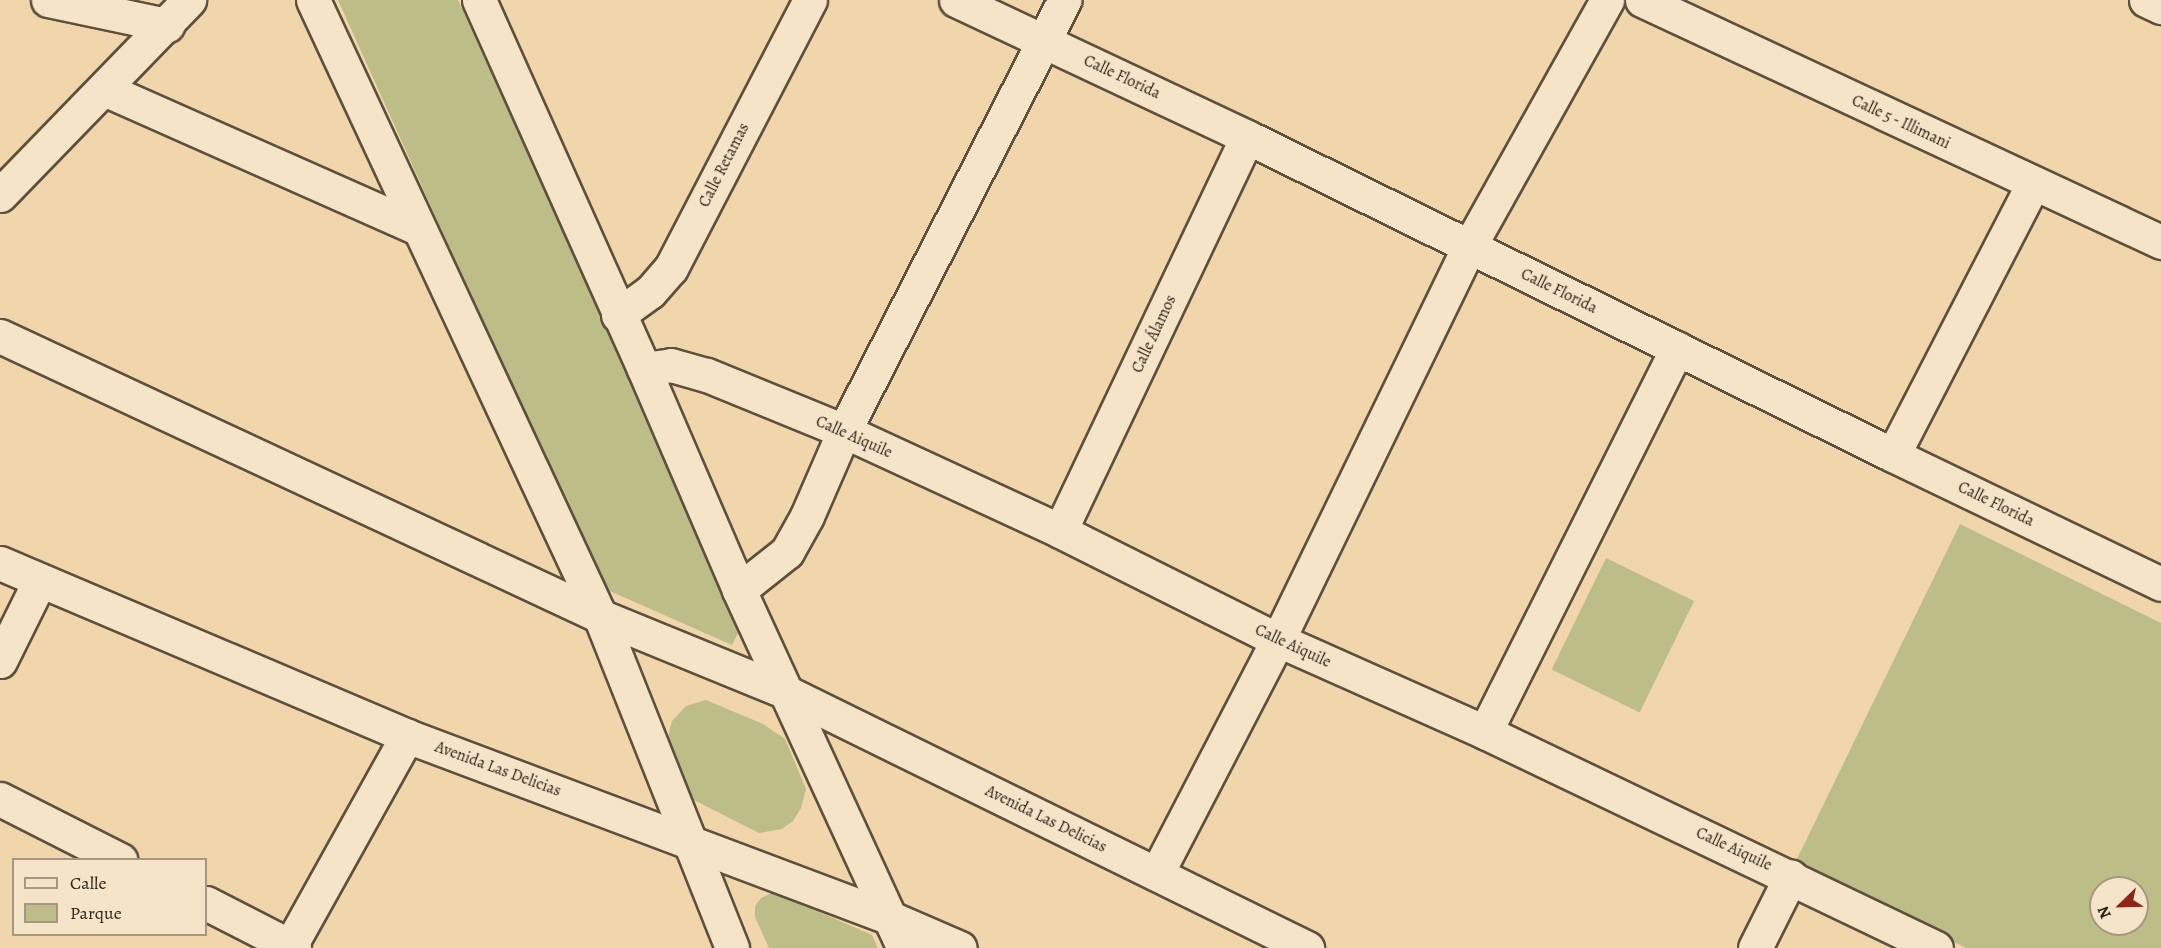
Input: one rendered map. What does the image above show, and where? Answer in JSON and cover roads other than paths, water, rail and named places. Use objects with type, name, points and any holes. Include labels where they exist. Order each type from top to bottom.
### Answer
[{"type":"street","points":[[48,0],[167,24]]},
{"type":"street","points":[[0,195],[189,0]]},
{"type":"street","points":[[313,0],[417,228],[600,616],[732,948]]},
{"type":"street","points":[[479,0],[644,369],[784,691],[904,948]]},
{"type":"street","name":"Calle Retamas","points":[[618,315],[650,292],[671,268],[810,0]]},
{"type":"street","name":"Calle Florida","points":[[956,0],[1247,137],[1893,455],[2161,584]]},
{"type":"street","points":[[739,590],[787,552],[807,516],[844,431],[1046,41],[1065,0]]},
{"type":"street","points":[[1157,873],[1278,640],[1469,247],[1607,0]]},
{"type":"street","name":"Calle 5 - Illimani","points":[[1642,0],[2161,242]]},
{"type":"street","points":[[2146,0],[2161,7]]},
{"type":"street","points":[[104,89],[417,228]]},
{"type":"street","name":"Calle Álamos","points":[[1060,531],[1247,137]]},
{"type":"street","points":[[1893,455],[2033,184]]},
{"type":"street","name":"Avenida Las Delicias","points":[[0,336],[600,616],[784,691],[1307,948]]},
{"type":"street","points":[[1485,732],[1677,348]]},
{"type":"street","name":"Calle Aiquile","points":[[644,369],[671,365],[707,375],[844,431],[1060,531],[1278,640],[1485,732],[1791,876],[1936,948]]},
{"type":"street","name":"Avenida Las Delicias","points":[[0,563],[407,736],[691,841],[888,917],[960,948]]},
{"type":"street","points":[[0,661],[40,580]]},
{"type":"street","points":[[207,904],[291,947],[407,736]]},
{"type":"street","points":[[0,799],[116,858]]},
{"type":"street","points":[[1755,948],[1791,876]]}]
